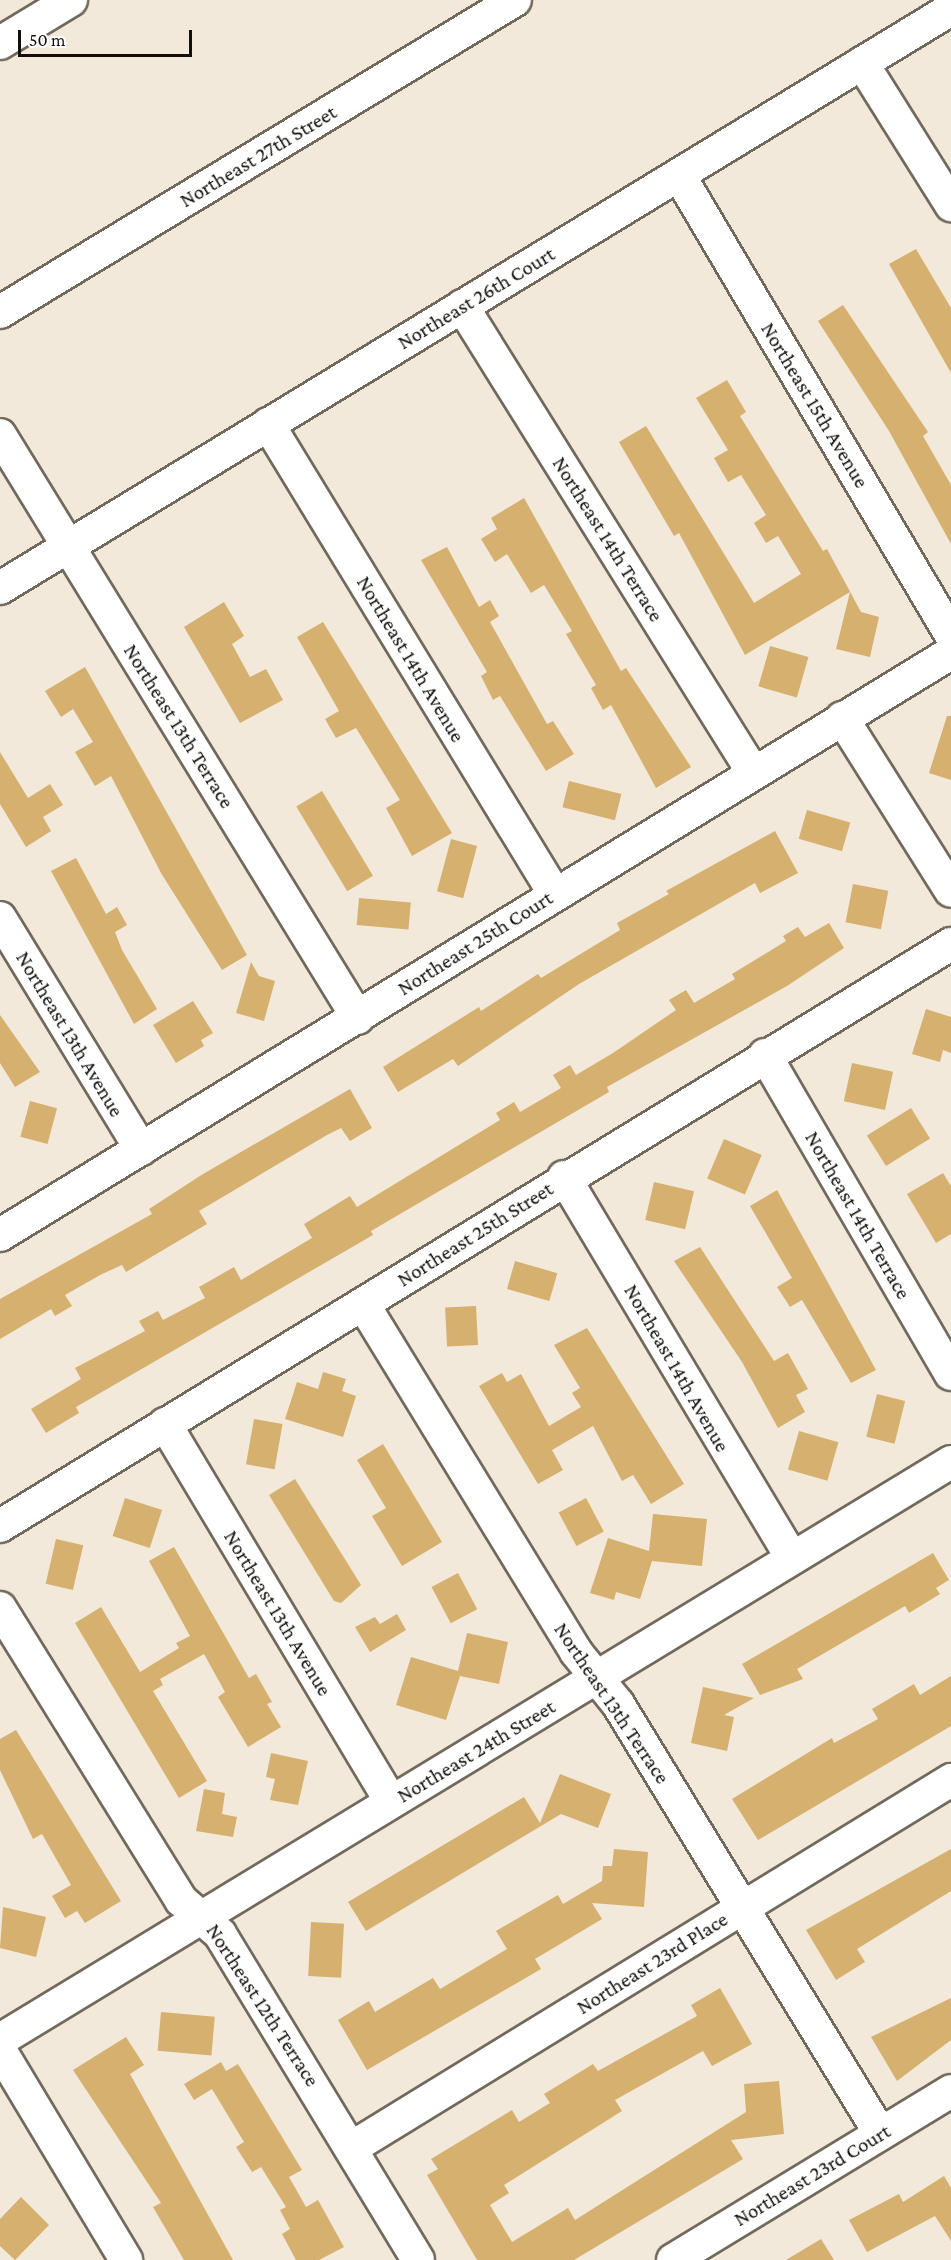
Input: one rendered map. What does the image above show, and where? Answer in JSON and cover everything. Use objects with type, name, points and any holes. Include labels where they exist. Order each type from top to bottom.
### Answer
[{"type":"street","points":[[0,43],[71,0]]},
{"type":"street","name":"Northeast 27th Street","points":[[0,312],[515,0]]},
{"type":"street","name":"Northeast 26th Court","points":[[0,588],[951,9]]},
{"type":"street","points":[[862,63],[951,205]]},
{"type":"street","name":"Northeast 15th Avenue","points":[[679,175],[951,635]]},
{"type":"street","name":"Northeast 14th Terrace","points":[[462,306],[753,772]]},
{"type":"street","name":"Northeast 14th Avenue","points":[[268,424],[554,893]]},
{"type":"street","name":"Northeast 13th Terrace","points":[[0,435],[358,1018]]},
{"type":"street","name":"Northeast 25th Court","points":[[0,1235],[358,1018],[554,893],[951,653]]},
{"type":"street","points":[[842,718],[951,891]]},
{"type":"street","name":"Northeast 13th Avenue","points":[[0,918],[141,1149]]},
{"type":"street","name":"Northeast 25th Street","points":[[0,1526],[363,1304],[564,1177],[951,944]]},
{"type":"street","name":"Northeast 14th Terrace","points":[[765,1055],[951,1374]]},
{"type":"street","name":"Northeast 14th Avenue","points":[[564,1177],[792,1558]]},
{"type":"street","name":"Northeast 13th Terrace","points":[[363,1304],[595,1678],[618,1704],[880,2133]]},
{"type":"street","name":"Northeast 13th Avenue","points":[[165,1424],[391,1802]]},
{"type":"street","name":"Northeast 24th Street","points":[[0,2040],[951,1462]]},
{"type":"street","name":"Northeast 12th Terrace","points":[[0,1608],[181,1900],[205,1916],[353,2147],[418,2260]]},
{"type":"street","name":"Northeast 23rd Place","points":[[353,2147],[951,1780]]},
{"type":"street","points":[[0,2050],[118,2257]]},
{"type":"street","name":"Northeast 23rd Court","points":[[673,2260],[951,2091]]},
{"type":"building","points":[[916,249],[951,308],[951,373],[889,264]]},
{"type":"building","points":[[843,305],[928,432],[923,436],[951,485],[951,544],[889,431],[818,321]]},
{"type":"building","points":[[727,380],[746,412],[740,416],[823,551],[827,549],[861,612],[879,617],[870,657],[836,649],[850,592],[745,655],[679,533],[674,536],[619,442],[646,426],[754,603],[801,574],[778,536],[766,543],[754,523],[766,515],[741,475],[728,482],[714,458],[728,450],[696,398]]},
{"type":"building","points":[[524,498],[621,671],[626,668],[691,767],[656,788],[611,705],[603,710],[591,688],[596,685],[566,634],[572,631],[544,585],[531,593],[507,554],[495,562],[481,539],[497,529],[491,518]]},
{"type":"building","points":[[447,547],[479,607],[490,600],[499,616],[490,622],[547,724],[553,721],[574,754],[546,771],[500,696],[493,700],[481,676],[487,672],[421,560]]},
{"type":"building","points":[[224,602],[244,636],[232,644],[250,677],[266,669],[283,700],[240,723],[184,627]]},
{"type":"building","points":[[323,622],[452,833],[412,856],[386,808],[400,800],[356,728],[336,738],[325,719],[339,711],[297,637]]},
{"type":"building","points":[[770,646],[808,657],[797,697],[758,686]]},
{"type":"building","points":[[85,667],[247,955],[222,970],[161,873],[111,776],[95,786],[75,752],[93,742],[73,709],[61,717],[45,691]]},
{"type":"building","points":[[947,716],[951,716],[951,780],[929,773]]},
{"type":"building","points":[[0,752],[28,798],[50,784],[63,805],[43,817],[51,831],[26,847],[0,804]]},
{"type":"building","points":[[569,781],[621,794],[615,820],[562,807]]},
{"type":"building","points":[[322,791],[373,876],[347,891],[296,806]]},
{"type":"building","points":[[807,810],[850,822],[842,851],[799,839]]},
{"type":"building","points":[[775,831],[798,873],[760,893],[755,883],[579,984],[458,1066],[453,1059],[398,1092],[383,1067],[479,1007],[481,1011],[538,974],[541,978],[620,930],[617,923],[669,894],[666,891]]},
{"type":"building","points":[[451,839],[477,846],[463,898],[437,891]]},
{"type":"building","points":[[76,858],[106,914],[117,907],[127,925],[115,932],[122,950],[157,1009],[134,1024],[51,871]]},
{"type":"building","points":[[853,884],[888,891],[881,929],[846,922]]},
{"type":"building","points":[[359,898],[411,903],[408,929],[357,925]]},
{"type":"building","points":[[829,923],[844,948],[787,986],[607,1087],[609,1092],[371,1231],[373,1235],[76,1407],[79,1413],[46,1433],[31,1409],[81,1379],[75,1368],[145,1331],[139,1321],[158,1311],[163,1320],[205,1298],[199,1287],[234,1267],[241,1280],[312,1238],[304,1224],[350,1196],[357,1207],[500,1120],[496,1113],[514,1102],[520,1112],[561,1088],[553,1075],[570,1065],[576,1075],[613,1053],[676,1010],[669,1000],[686,990],[694,1003],[735,979],[732,974],[786,941],[783,936],[798,927],[805,937]]},
{"type":"building","points":[[251,962],[259,976],[275,981],[264,1021],[236,1013]]},
{"type":"building","points":[[193,1001],[213,1033],[201,1040],[204,1046],[176,1063],[153,1025]]},
{"type":"building","points":[[926,1009],[951,1017],[951,1053],[943,1050],[940,1062],[912,1054]]},
{"type":"building","points":[[0,1015],[40,1072],[15,1087],[0,1063]]},
{"type":"building","points":[[852,1063],[893,1072],[885,1110],[844,1101]]},
{"type":"building","points":[[350,1089],[372,1128],[350,1141],[341,1128],[327,1135],[199,1211],[207,1224],[126,1272],[122,1265],[102,1274],[65,1295],[72,1306],[55,1316],[51,1309],[0,1339],[0,1299],[152,1214],[149,1209],[203,1174]]},
{"type":"building","points":[[30,1101],[57,1108],[47,1144],[20,1137]]},
{"type":"building","points":[[911,1108],[930,1139],[886,1166],[867,1136]]},
{"type":"building","points":[[724,1139],[762,1155],[745,1195],[707,1179]]},
{"type":"building","points":[[943,1173],[951,1186],[951,1234],[936,1243],[907,1194]]},
{"type":"building","points":[[654,1182],[694,1191],[685,1229],[645,1220]]},
{"type":"building","points":[[777,1190],[876,1370],[851,1383],[802,1300],[790,1307],[777,1287],[792,1278],[750,1206]]},
{"type":"building","points":[[700,1247],[774,1361],[788,1353],[808,1389],[796,1395],[805,1412],[778,1428],[742,1362],[674,1261]]},
{"type":"building","points":[[515,1261],[557,1273],[549,1301],[507,1289]]},
{"type":"building","points":[[476,1306],[478,1345],[447,1347],[445,1308]]},
{"type":"building","points":[[587,1328],[684,1484],[651,1504],[633,1475],[622,1481],[593,1426],[552,1450],[563,1470],[538,1484],[479,1386],[502,1373],[507,1382],[521,1374],[549,1426],[581,1407],[572,1393],[580,1388],[554,1345]]},
{"type":"building","points":[[323,1372],[346,1379],[342,1391],[356,1396],[343,1437],[285,1419],[297,1382],[318,1389]]},
{"type":"building","points":[[877,1394],[905,1401],[894,1444],[866,1437]]},
{"type":"building","points":[[254,1419],[283,1424],[275,1469],[246,1464]]},
{"type":"building","points":[[799,1431],[838,1442],[827,1481],[788,1469]]},
{"type":"building","points":[[383,1444],[442,1542],[402,1566],[372,1516],[386,1508],[357,1460]]},
{"type":"building","points":[[295,1479],[361,1585],[341,1603],[334,1601],[269,1495]]},
{"type":"building","points":[[125,1498],[162,1510],[150,1548],[113,1536]]},
{"type":"building","points":[[586,1498],[604,1532],[576,1546],[559,1513]]},
{"type":"building","points":[[653,1514],[707,1519],[702,1566],[652,1561],[640,1599],[616,1592],[614,1600],[590,1593],[608,1538],[649,1551]]},
{"type":"building","points":[[56,1539],[83,1545],[73,1590],[46,1584]]},
{"type":"building","points":[[174,1547],[249,1678],[256,1674],[272,1702],[267,1704],[281,1727],[248,1747],[218,1697],[225,1692],[204,1654],[160,1679],[163,1685],[153,1691],[207,1781],[179,1798],[75,1623],[101,1607],[140,1672],[179,1648],[176,1643],[190,1636],[149,1561]]},
{"type":"building","points":[[933,1553],[949,1580],[936,1588],[940,1594],[909,1613],[905,1606],[797,1669],[803,1679],[760,1695],[742,1664]]},
{"type":"building","points":[[458,1573],[477,1609],[451,1623],[432,1587]]},
{"type":"building","points":[[397,1614],[406,1630],[370,1652],[355,1627],[375,1617],[380,1624]]},
{"type":"building","points":[[467,1633],[508,1642],[499,1684],[460,1676],[446,1720],[396,1705],[411,1657],[458,1671]]},
{"type":"building","points":[[951,1676],[951,1726],[758,1840],[732,1799],[832,1738],[834,1743],[878,1719],[872,1709],[914,1684],[920,1695]]},
{"type":"building","points":[[703,1687],[754,1698],[724,1715],[734,1717],[727,1751],[691,1743]]},
{"type":"building","points":[[16,1730],[121,1901],[85,1923],[77,1911],[65,1918],[52,1896],[71,1885],[42,1834],[33,1839],[0,1770],[0,1739]]},
{"type":"building","points":[[271,1753],[308,1761],[298,1805],[270,1800],[275,1779],[266,1777]]},
{"type":"building","points":[[560,1774],[611,1794],[598,1828],[561,1814],[366,1931],[348,1902],[524,1797],[540,1823]]},
{"type":"building","points":[[204,1789],[225,1793],[222,1814],[237,1817],[233,1837],[196,1831]]},
{"type":"building","points":[[614,1849],[648,1852],[644,1907],[592,1903],[602,1919],[535,1959],[541,1969],[367,2070],[338,2020],[369,2001],[375,2012],[433,1978],[440,1989],[507,1949],[496,1931],[558,1895],[563,1904],[602,1881],[603,1866],[612,1866]]},
{"type":"building","points":[[951,1849],[951,1891],[857,1949],[865,1962],[836,1980],[806,1930]]},
{"type":"building","points":[[3,1907],[46,1917],[36,1957],[0,1948]]},
{"type":"building","points":[[311,1922],[344,1924],[341,1978],[308,1976]]},
{"type":"building","points":[[720,1988],[752,2044],[712,2066],[703,2051],[615,2100],[622,2111],[504,2185],[509,2193],[490,2205],[512,2242],[568,2208],[575,2220],[746,2112],[744,2084],[779,2081],[784,2134],[731,2140],[743,2159],[574,2260],[477,2260],[427,2175],[438,2169],[431,2159],[512,2110],[519,2122],[550,2103],[544,2094],[593,2064],[598,2071],[697,2016],[691,2005]]},
{"type":"building","points":[[951,1998],[951,2040],[897,2081],[871,2037]]},
{"type":"building","points":[[161,2012],[215,2017],[211,2056],[158,2051]]},
{"type":"building","points":[[126,2037],[144,2065],[130,2074],[233,2260],[184,2260],[153,2207],[161,2203],[73,2070]]},
{"type":"building","points":[[221,2062],[226,2071],[238,2064],[302,2170],[289,2177],[306,2207],[318,2200],[344,2247],[319,2260],[296,2260],[282,2234],[290,2229],[280,2210],[286,2207],[261,2167],[252,2172],[236,2147],[244,2142],[212,2089],[194,2100],[184,2084]]},
{"type":"building","points":[[944,2176],[951,2188],[951,2241],[935,2216],[867,2252],[849,2220],[899,2194],[903,2202]]},
{"type":"building","points":[[21,2197],[49,2225],[15,2260],[0,2246],[0,2219]]},
{"type":"building","points":[[821,2239],[834,2260],[786,2260]]}]
